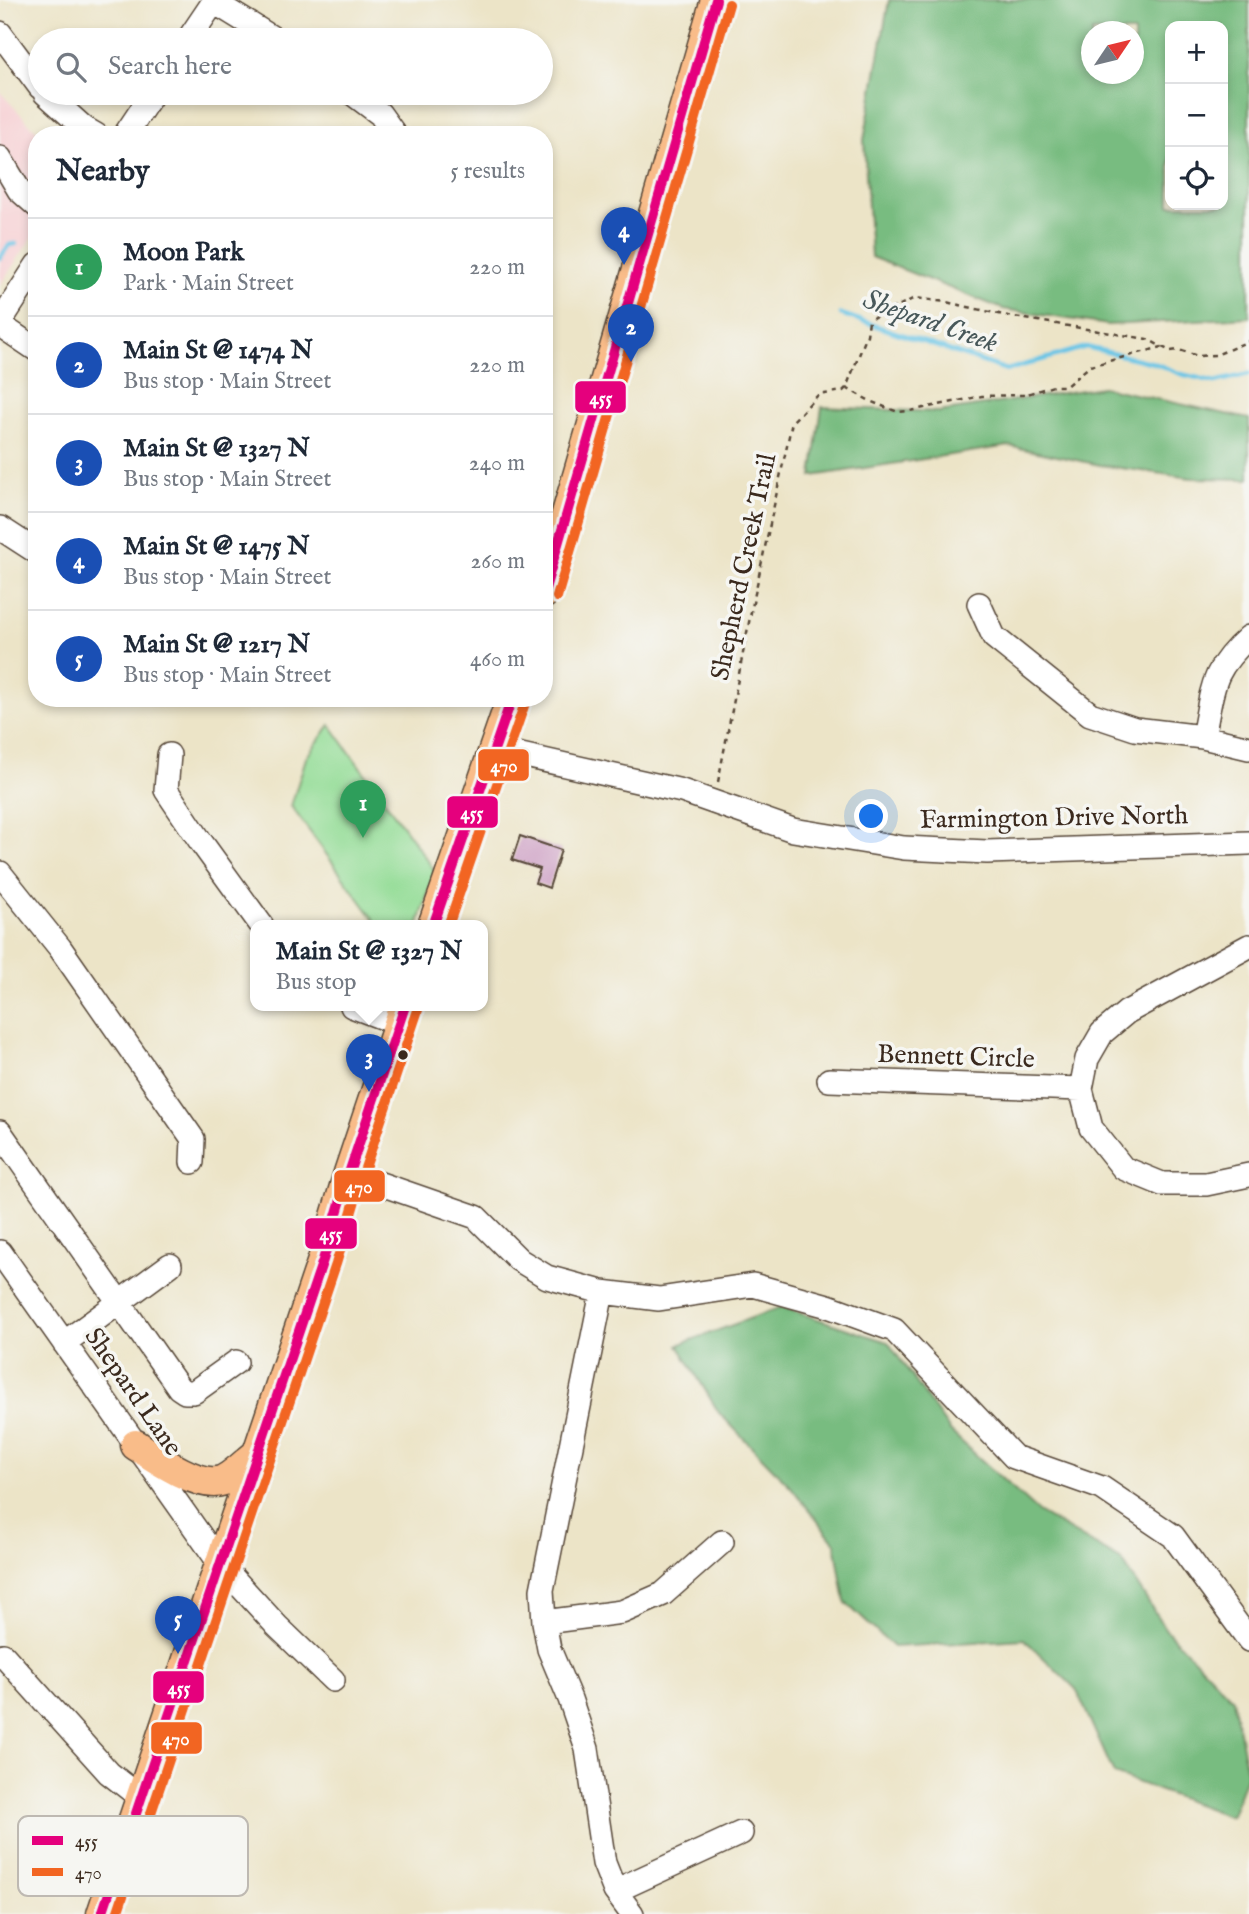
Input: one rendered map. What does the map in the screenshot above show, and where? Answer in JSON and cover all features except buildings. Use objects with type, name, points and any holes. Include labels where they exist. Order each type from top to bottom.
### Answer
[{"type":"main road","points":[[553,536],[716,0]]},
{"type":"main road","points":[[435,920],[509,707]]},
{"type":"main road","points":[[135,1816],[323,1260],[402,1015]]},
{"type":"main road","points":[[136,1445],[190,1477],[213,1481],[222,1481],[257,1454]]},
{"type":"main road","points":[[102,1914],[108,1896]]},
{"type":"street","points":[[196,28],[215,1],[257,28]]},
{"type":"street","points":[[0,33],[28,72]]},
{"type":"street","points":[[58,105],[82,126]]},
{"type":"street","points":[[131,126],[145,105]]},
{"type":"street","points":[[368,105],[380,114],[389,126]]},
{"type":"street","points":[[0,158],[19,190],[28,198]]},
{"type":"street","points":[[28,279],[0,323],[28,343]]},
{"type":"street","points":[[1,531],[28,547]]},
{"type":"street","points":[[979,604],[994,638],[1090,714],[1135,729],[1203,737],[1249,748]]},
{"type":"street","points":[[1203,737],[1216,673],[1230,653],[1249,637]]},
{"type":"street","name":"Farmington Drive North","points":[[494,749],[682,792],[793,830],[904,848],[987,852],[1249,843]]},
{"type":"street","points":[[169,755],[166,790],[258,920]]},
{"type":"street","points":[[0,873],[60,948],[193,1139],[192,1162]]},
{"type":"street","points":[[1249,946],[1127,1012],[1102,1033],[1087,1059],[1081,1089],[1091,1128],[1123,1168],[1162,1184],[1206,1184],[1249,1175]]},
{"type":"street","points":[[380,1011],[402,1015]]},
{"type":"street","name":"Bennett Circle","points":[[829,1080],[1081,1089]]},
{"type":"street","points":[[0,1132],[179,1388],[185,1392],[194,1392],[236,1362]]},
{"type":"street","points":[[349,1173],[476,1217],[519,1260],[547,1277],[602,1292],[659,1299],[753,1286],[828,1306],[894,1330],[1014,1457],[1102,1489],[1173,1536],[1249,1640]]},
{"type":"street","name":"Shepard Lane","points":[[0,1252],[221,1564],[277,1626],[333,1680]]},
{"type":"street","points":[[64,1343],[170,1265]]},
{"type":"street","points":[[602,1292],[542,1590],[549,1649],[587,1749],[604,1863],[615,1891],[632,1914]]},
{"type":"street","points":[[544,1622],[622,1612],[663,1594],[722,1542]]},
{"type":"street","points":[[3,1655],[109,1773],[141,1798]]},
{"type":"street","points":[[615,1891],[741,1833]]},
{"type":"path","points":[[1162,347],[1090,366],[1066,386],[1053,386],[1024,395],[982,396],[910,411],[898,412],[846,388],[867,335],[869,321],[915,298],[1147,339],[1170,351],[1208,356],[1249,341]]},
{"type":"path","name":"Shepherd Creek Trail","points":[[718,785],[751,612],[792,422],[818,395],[843,391],[846,388]]},
{"type":"shaded area","points":[[0,92],[32,126],[28,126],[28,243],[0,285]]},
{"type":"green space","points":[[889,0],[1249,0],[1249,317],[1108,325],[1003,309],[871,257],[864,140]]},
{"type":"green space","points":[[1102,387],[1249,419],[1249,479],[1191,478],[1100,465],[1009,446],[812,476],[822,407],[939,412]]},
{"type":"green space","points":[[330,725],[435,871],[420,920],[375,920],[291,806],[306,758]]},
{"type":"green space","points":[[781,1307],[888,1342],[950,1431],[1038,1512],[1122,1561],[1166,1630],[1233,1699],[1247,1774],[1231,1817],[1114,1774],[1076,1689],[1024,1639],[893,1647],[845,1602],[835,1543],[791,1487],[719,1413],[678,1345]]},
{"type":"waterway","name":"Shepard Creek","points":[[0,258],[9,245],[16,244]]},
{"type":"waterway","name":"Shepard Creek","points":[[841,314],[1007,370],[1086,347],[1154,363],[1181,374],[1215,382],[1249,374]]},
{"type":"transit line","name":"455","points":[[553,561],[716,0]]},
{"type":"transit line","name":"470","points":[[557,597],[729,4]]},
{"type":"transit line","name":"455","points":[[435,920],[509,707]]},
{"type":"transit line","name":"470","points":[[450,920],[524,707]]},
{"type":"transit line","name":"455","points":[[135,1816],[323,1260],[403,1011]]},
{"type":"transit line","name":"470","points":[[150,1816],[336,1264],[418,1011]]},
{"type":"transit line","name":"455","points":[[102,1914],[108,1896]]},
{"type":"transit line","name":"470","points":[[117,1914],[123,1896]]},
{"type":"place","name":"Main St @ 1475 N","points":[[624,265]]},
{"type":"place","name":"Main St @ 1474 N","points":[[631,362]]},
{"type":"place","name":"Moon Park","points":[[363,838]]},
{"type":"place","name":"Main St @ 1327 N","points":[[369,1092]]},
{"type":"place","name":"Main St @ 1217 N","points":[[178,1654]]}]
